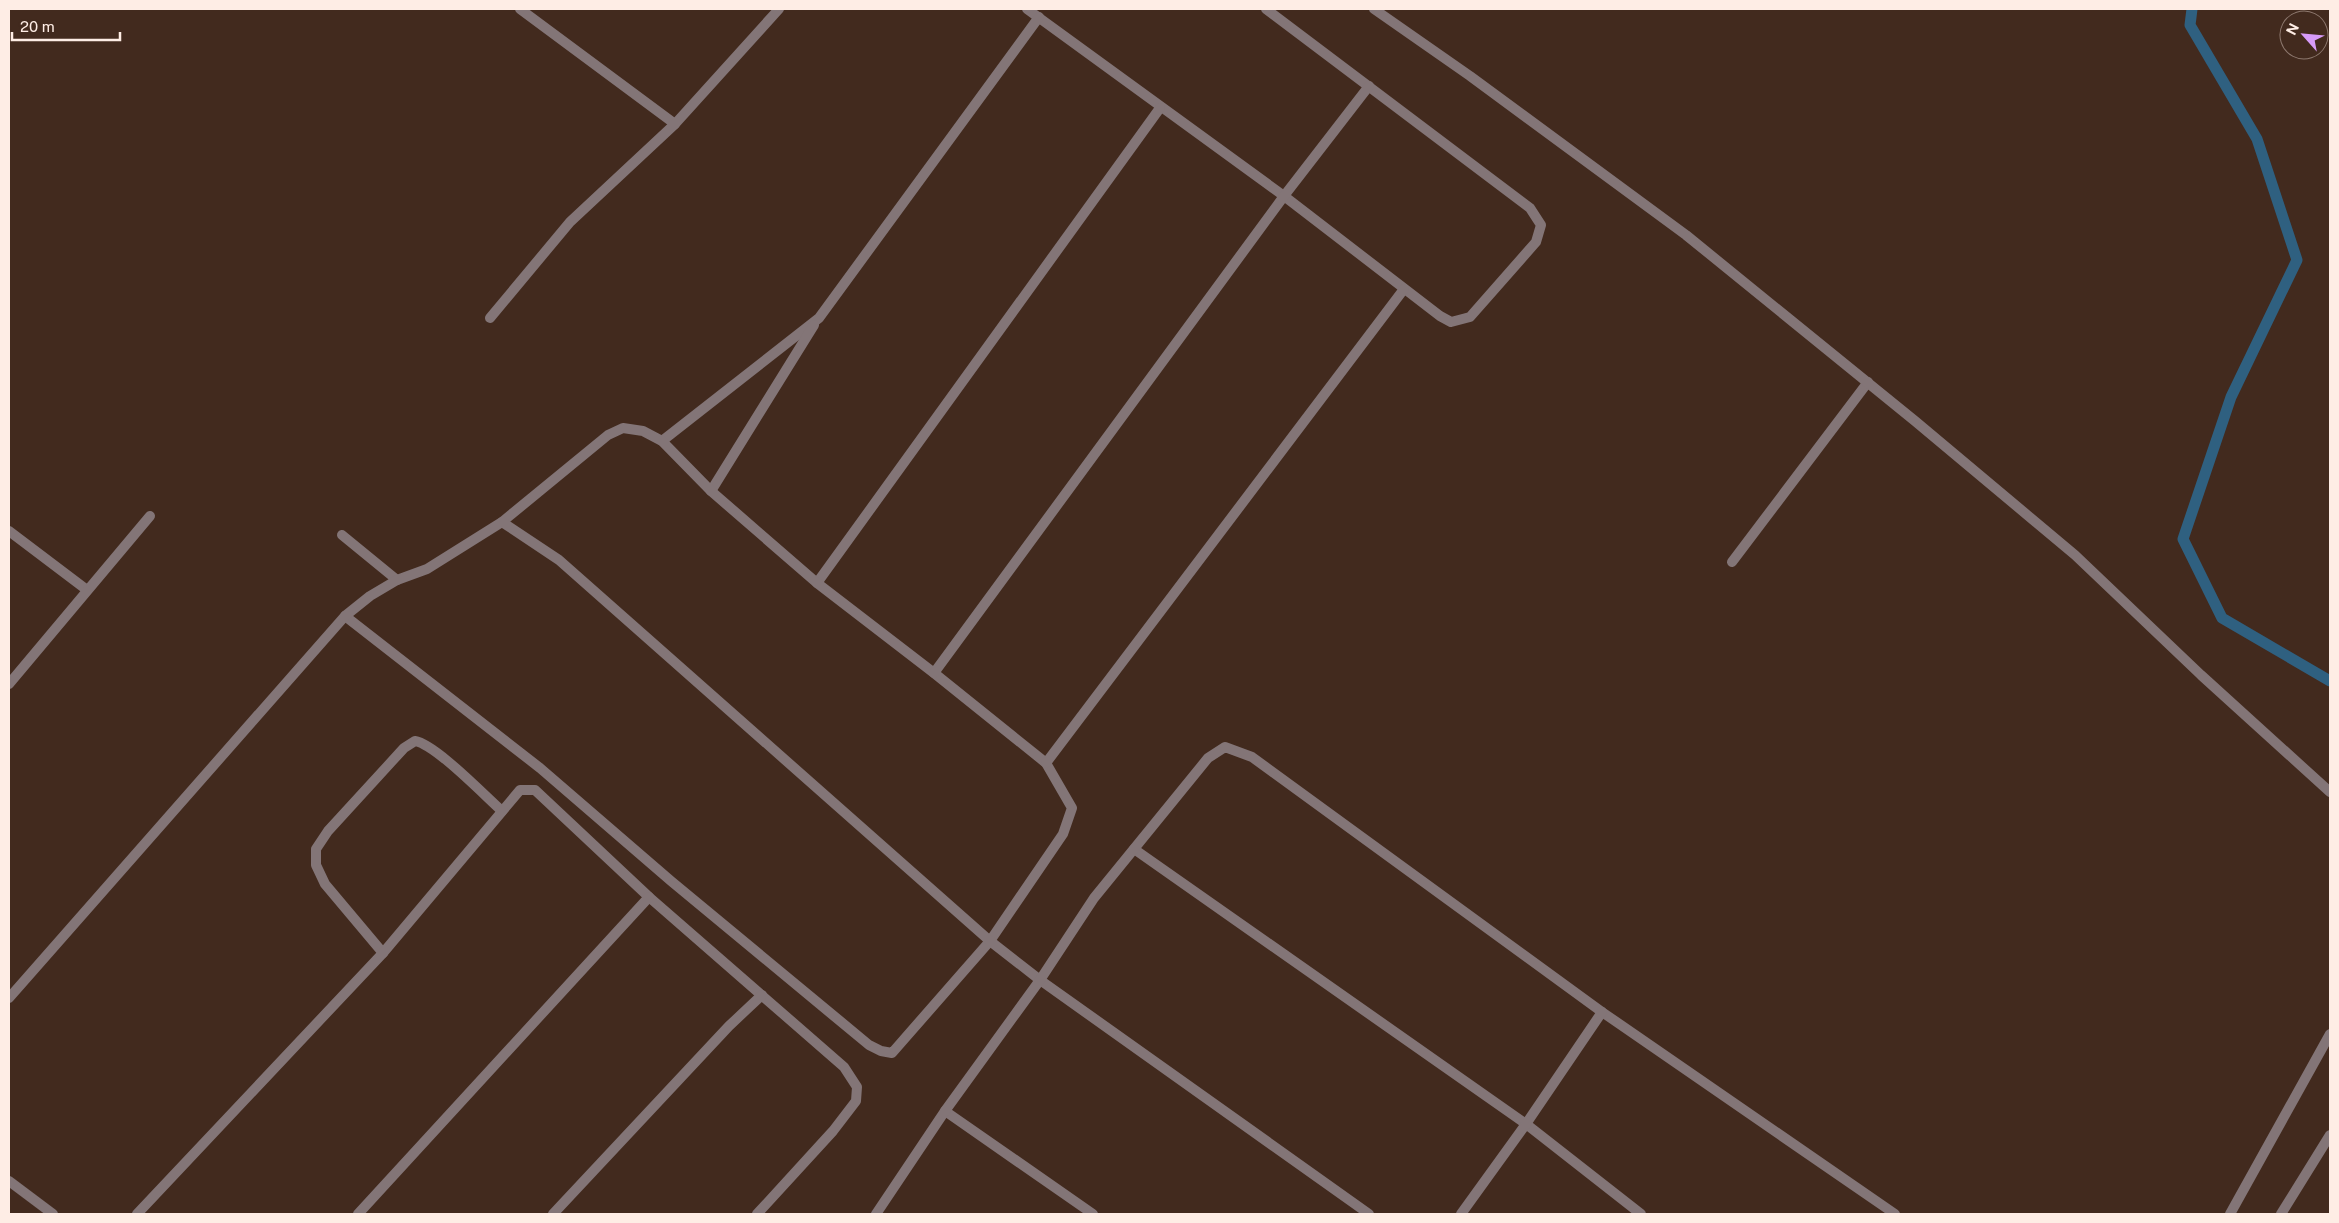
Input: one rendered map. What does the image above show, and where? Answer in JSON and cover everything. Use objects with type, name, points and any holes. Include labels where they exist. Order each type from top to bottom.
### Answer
[{"type":"street","points":[[520,9],[675,124]]},
{"type":"street","points":[[490,318],[570,222],[675,124],[779,9]]},
{"type":"street","points":[[1027,9],[1160,108],[1284,196],[1404,289],[1451,322],[1461,321],[1470,317],[1536,242],[1541,225],[1530,208],[1266,9]]},
{"type":"street","points":[[1374,9],[1470,76],[1686,235],[1868,382],[2075,554],[2201,675],[2330,792]]},
{"type":"street","points":[[711,491],[819,318],[1039,17]]},
{"type":"street","points":[[934,673],[1284,196],[1369,86]]},
{"type":"street","points":[[817,583],[1160,108]]},
{"type":"street","points":[[1046,764],[1404,289]]},
{"type":"street","points":[[662,441],[819,318]]},
{"type":"street","points":[[1732,562],[1868,382]]},
{"type":"street","points":[[9,998],[345,616],[370,596],[397,580],[427,569],[502,522],[608,435],[623,428],[644,430],[662,441],[711,491],[817,583],[934,673],[1046,764],[1072,808],[1063,834],[990,941],[892,1053],[881,1051],[869,1045],[670,881],[540,768],[345,616]]},
{"type":"street","points":[[9,684],[150,516]]},
{"type":"street","points":[[502,522],[558,560],[990,941],[1040,980],[1369,1214]]},
{"type":"street","points":[[9,531],[87,590]]},
{"type":"street","points":[[342,535],[397,580]]},
{"type":"street","points":[[383,953],[326,884],[316,865],[316,849],[328,831],[404,748],[415,742],[422,743],[447,762],[502,811]]},
{"type":"street","points":[[876,1214],[944,1111],[1040,980],[1094,898],[1208,758],[1225,747],[1252,757],[1602,1012],[1895,1214]]},
{"type":"street","points":[[137,1214],[383,953],[520,790],[535,790],[649,897],[844,1067],[857,1087],[856,1101],[833,1131],[757,1214]]},
{"type":"street","points":[[1134,849],[1526,1124],[1641,1214]]},
{"type":"street","points":[[358,1214],[649,897]]},
{"type":"street","points":[[553,1214],[729,1026],[762,995]]},
{"type":"street","points":[[1461,1214],[1526,1124],[1602,1012]]},
{"type":"street","points":[[2230,1214],[2330,1034]]},
{"type":"street","points":[[944,1111],[1093,1214]]},
{"type":"street","points":[[2281,1214],[2330,1135]]},
{"type":"street","points":[[9,1181],[53,1214]]},
{"type":"waterway","points":[[2192,9],[2190,25],[2257,139],[2297,260],[2231,397],[2183,539],[2222,618],[2330,681]]}]
